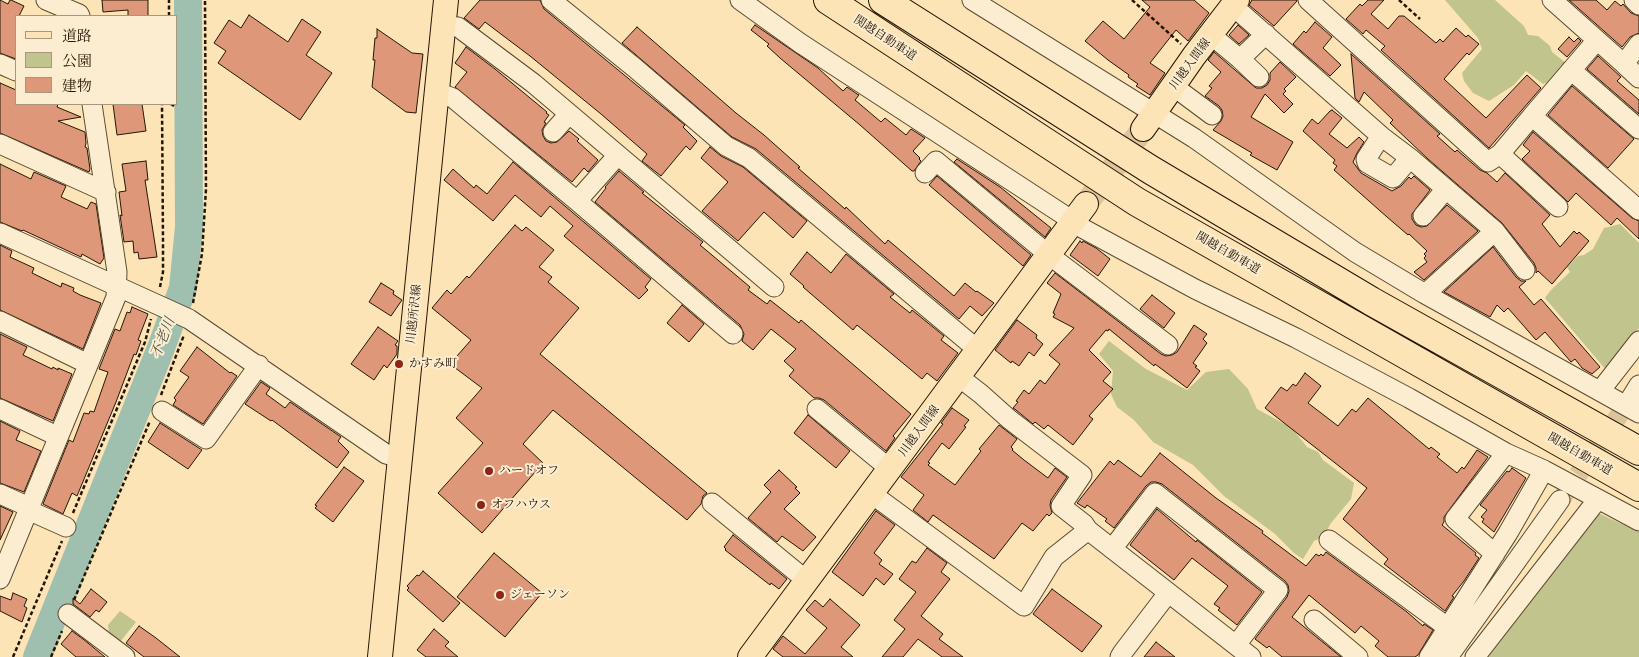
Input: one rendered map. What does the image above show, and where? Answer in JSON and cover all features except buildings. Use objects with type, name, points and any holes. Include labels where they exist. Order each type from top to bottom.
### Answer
[{"type":"highway","name":"関越自動車道","points":[[828,0],[1137,202],[1639,487]]},
{"type":"highway","points":[[882,0],[1151,170],[1346,286],[1639,451]]},
{"type":"main road","name":"川越所沢線","points":[[380,657],[446,0]]},
{"type":"main road","name":"川越入間線","points":[[1149,121],[1194,56],[1235,3]]},
{"type":"main road","name":"川越入間線","points":[[750,657],[1080,212]]},
{"type":"street","points":[[46,0],[80,15]]},
{"type":"street","points":[[551,0],[605,53],[643,83],[701,134],[748,158],[978,350]]},
{"type":"street","points":[[740,0],[800,43],[1080,212],[1082,228],[1195,289],[1296,338],[1409,398],[1506,453],[1544,470],[1639,521]]},
{"type":"street","points":[[972,0],[1084,71],[1149,121],[1194,138],[1355,252],[1425,294],[1600,391],[1636,399]]},
{"type":"street","points":[[1308,0],[1488,162],[1500,154],[1597,40]]},
{"type":"street","points":[[1552,0],[1639,78]]},
{"type":"street","points":[[1634,0],[1639,5]]},
{"type":"street","points":[[1235,3],[1266,34],[1381,136],[1410,158],[1495,231],[1525,270]]},
{"type":"street","points":[[444,26],[458,27],[533,82],[774,287]]},
{"type":"street","points":[[1240,59],[1266,34]]},
{"type":"street","points":[[1211,35],[1258,77]]},
{"type":"street","points":[[1624,64],[1639,44]]},
{"type":"street","points":[[0,64],[15,71]]},
{"type":"street","points":[[1571,70],[1639,128]]},
{"type":"street","points":[[1173,86],[1212,115]]},
{"type":"street","points":[[437,92],[453,98],[733,334]]},
{"type":"street","points":[[0,579],[57,436],[116,297],[117,272],[92,105]]},
{"type":"street","points":[[553,132],[570,114]]},
{"type":"street","points":[[1532,116],[1639,210]]},
{"type":"street","points":[[1381,136],[1366,159],[1367,163],[1393,178],[1410,158]]},
{"type":"street","points":[[0,144],[106,192]]},
{"type":"street","points":[[1500,154],[1558,207]]},
{"type":"street","points":[[577,201],[618,155]]},
{"type":"street","points":[[925,173],[936,160],[979,207],[1049,255],[1168,345]]},
{"type":"street","points":[[1423,216],[1446,189]]},
{"type":"street","points":[[1425,294],[1495,231]]},
{"type":"street","points":[[0,232],[187,318],[259,365],[386,454],[399,458]]},
{"type":"street","points":[[0,321],[88,364]]},
{"type":"street","points":[[1600,391],[1639,340]]},
{"type":"street","points":[[158,409],[206,439],[259,365]]},
{"type":"street","points":[[958,377],[981,394],[1023,431],[1082,475],[1061,506],[1084,524],[1088,530],[1251,657]]},
{"type":"street","points":[[0,408],[57,436]]},
{"type":"street","points":[[817,409],[890,469]]},
{"type":"street","points":[[1495,554],[1455,519],[1506,453]]},
{"type":"street","points":[[1430,657],[1447,627],[1495,554],[1544,470]]},
{"type":"street","points":[[1112,549],[1154,493],[1278,590],[1236,645]]},
{"type":"street","points":[[0,494],[66,527]]},
{"type":"street","points":[[872,494],[1024,606],[1054,557],[1088,530]]},
{"type":"street","points":[[1475,657],[1598,499]]},
{"type":"street","points":[[1448,657],[1560,500]]},
{"type":"street","points":[[712,502],[806,580]]},
{"type":"street","points":[[1329,540],[1447,627]]},
{"type":"street","points":[[1124,655],[1168,593]]},
{"type":"street","points":[[68,614],[125,657]]},
{"type":"street","points":[[1314,620],[1358,657]]},
{"type":"path","points":[[169,0],[169,15]]},
{"type":"path","points":[[51,657],[158,409],[175,362],[198,278],[205,220],[206,190],[206,0]]},
{"type":"path","points":[[1132,0],[1194,56]]},
{"type":"path","points":[[1399,0],[1420,19]]},
{"type":"path","points":[[13,657],[145,342],[157,303],[163,272],[162,105]]},
{"type":"green space","points":[[1445,0],[1495,0],[1524,26],[1528,35],[1538,36],[1550,46],[1552,52],[1566,63],[1552,81],[1543,84],[1526,71],[1514,85],[1489,101],[1473,93],[1464,81],[1462,73],[1482,49],[1478,38]]},
{"type":"green space","points":[[1620,224],[1639,243],[1639,328],[1607,371],[1545,298],[1570,272],[1567,267],[1578,256],[1584,255],[1593,249],[1604,228]]},
{"type":"green space","points":[[1109,341],[1146,369],[1187,390],[1206,372],[1229,369],[1248,389],[1257,409],[1292,428],[1307,447],[1318,452],[1323,460],[1354,483],[1351,499],[1331,523],[1323,537],[1314,541],[1303,559],[1294,553],[1275,534],[1224,496],[1193,465],[1153,442],[1134,420],[1117,407],[1111,394],[1113,371],[1099,354]]},
{"type":"green space","points":[[1596,512],[1639,532],[1639,657],[1480,657]]},
{"type":"green space","points":[[120,611],[136,622],[120,642],[109,634],[108,625]]},
{"type":"waterway","name":"不老川","points":[[37,657],[161,348],[183,288],[189,227],[188,0]]},
{"type":"tunnel","points":[[1086,204],[1143,129]]},
{"type":"tunnel","points":[[1562,498],[1631,398]]},
{"type":"place","name":"かすみ町","points":[[399,364]]},
{"type":"place","name":"ハードオフ","points":[[489,471]]},
{"type":"place","name":"オフハウス","points":[[481,505]]},
{"type":"place","name":"ジェーソン","points":[[500,595]]}]
